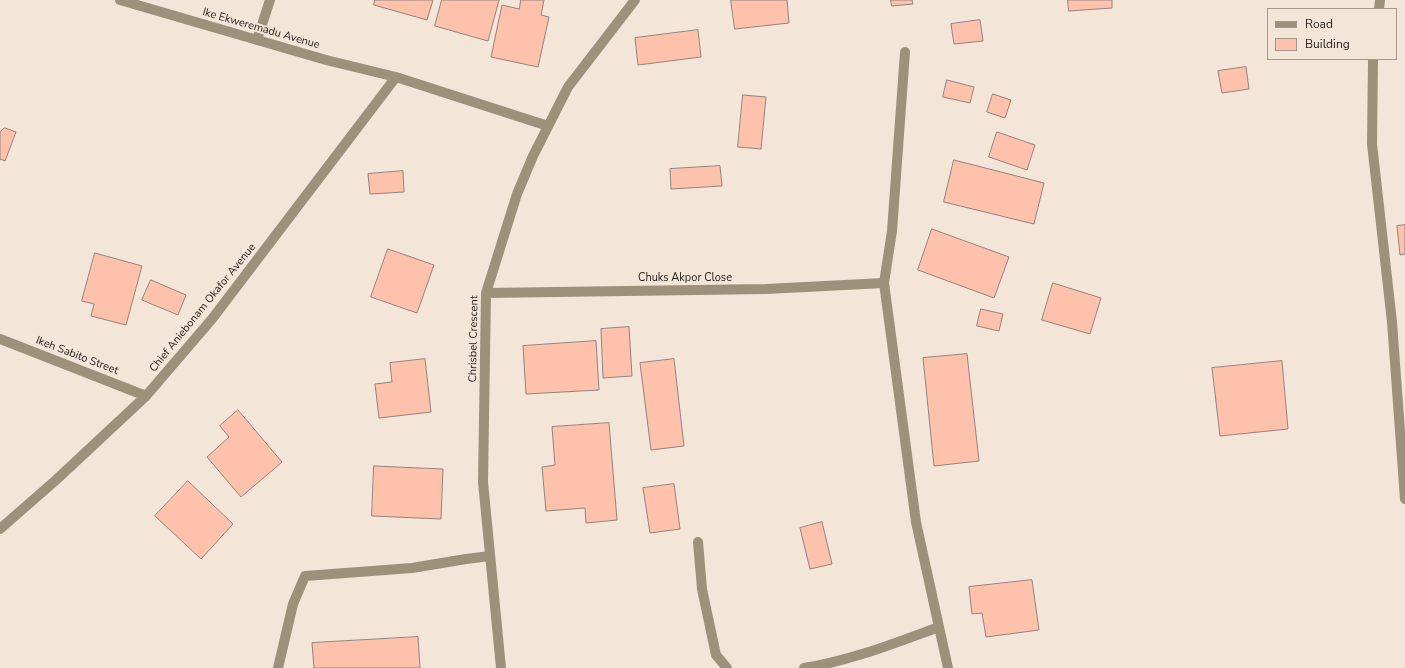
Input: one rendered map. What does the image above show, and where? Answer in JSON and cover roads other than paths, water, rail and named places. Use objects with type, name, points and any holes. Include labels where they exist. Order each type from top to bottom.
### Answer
[{"type":"street","name":"Ike Ekweremadu Avenue","points":[[120,0],[326,60],[396,77],[548,126]]},
{"type":"street","points":[[257,40],[270,0]]},
{"type":"street","name":"Chrisbel Crescent","points":[[501,668],[483,482],[486,293],[517,194],[533,156],[548,126],[568,87],[635,0]]},
{"type":"street","points":[[905,52],[892,231],[884,283],[916,522],[948,668]]},
{"type":"street","points":[[1373,60],[1372,144],[1392,322],[1405,499]]},
{"type":"street","name":"Chief Aniebonam Okafor Avenue","points":[[0,529],[56,480],[146,396],[212,319],[396,77]]},
{"type":"street","name":"Chuks Akpor Close","points":[[486,293],[766,289],[884,283]]},
{"type":"street","name":"Ikeh Sabito Street","points":[[0,339],[146,396]]},
{"type":"street","points":[[698,542],[702,589],[716,655],[727,668]]},
{"type":"street","points":[[278,668],[293,604],[305,576],[412,568],[490,556]]},
{"type":"street","points":[[804,668],[818,666],[886,646],[939,627]]}]
